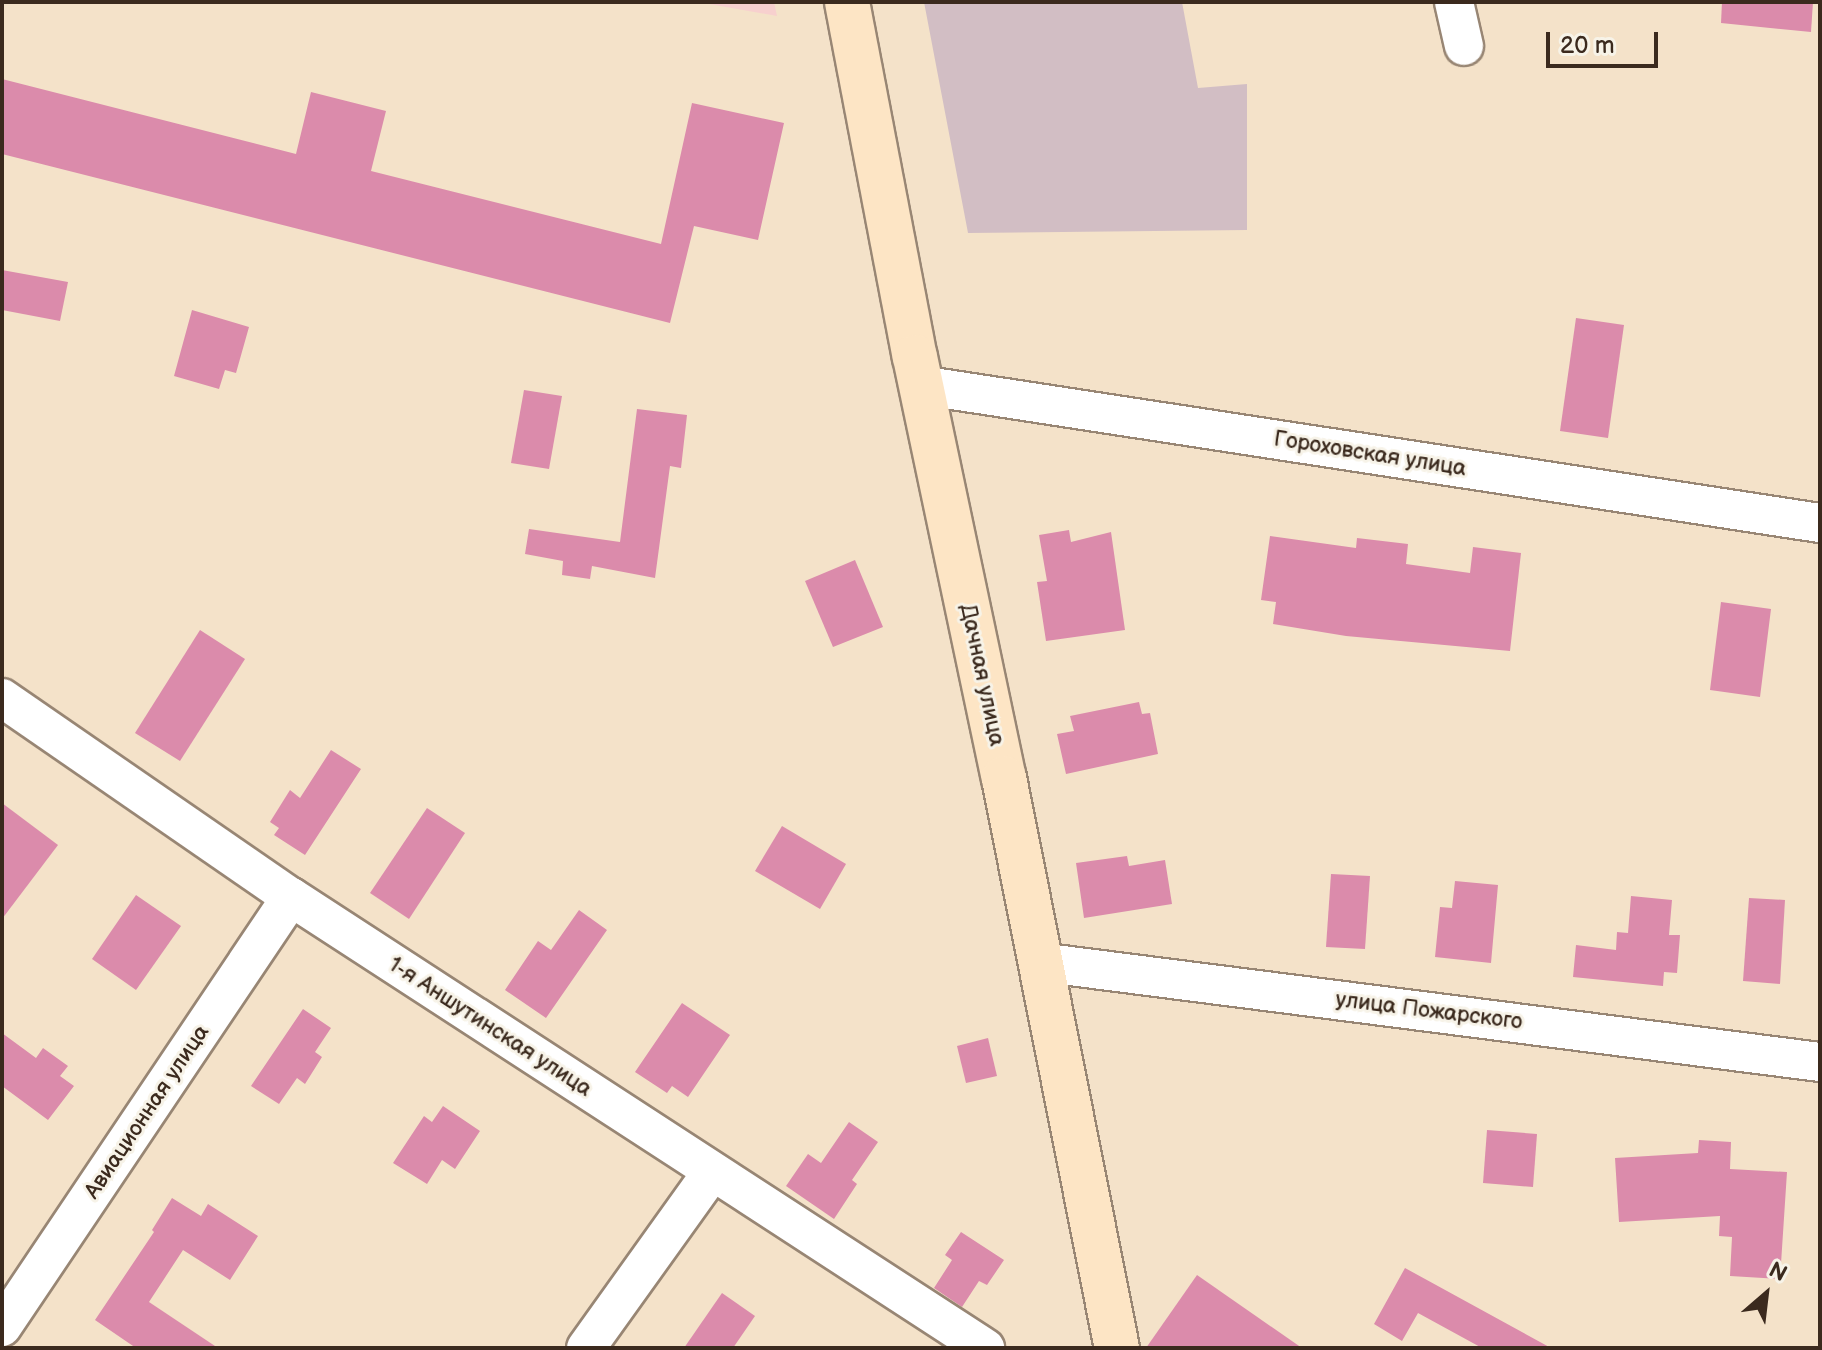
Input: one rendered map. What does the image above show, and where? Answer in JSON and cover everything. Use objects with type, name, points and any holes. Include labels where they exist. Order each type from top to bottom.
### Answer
[{"type":"street","name":"Дачная улица","points":[[847,2],[920,385],[1004,778],[1117,1348]]},
{"type":"street","points":[[1454,2],[1464,46]]},
{"type":"street","name":"Гороховская улица","points":[[920,385],[1820,523]]},
{"type":"street","name":"1-я Аншутинская улица","points":[[2,698],[291,897],[985,1348]]},
{"type":"street","name":"Авиационная улица","points":[[2,1327],[291,897]]},
{"type":"street","name":"улица Пожарского","points":[[1039,962],[1820,1062]]},
{"type":"street","points":[[586,1348],[712,1172]]},
{"type":"shaded area","points":[[698,2],[774,2],[777,16]]},
{"type":"shaded area","points":[[924,2],[1182,2],[1198,88],[1247,84],[1247,230],[968,233]]},
{"type":"building","points":[[1722,2],[1813,2],[1811,32],[1721,23]]},
{"type":"building","points":[[2,79],[296,154],[311,92],[386,111],[371,171],[661,244],[692,103],[784,123],[758,240],[694,226],[670,323],[2,154]]},
{"type":"building","points":[[2,270],[68,282],[60,321],[2,310]]},
{"type":"building","points":[[192,310],[249,327],[236,373],[225,370],[219,389],[174,376]]},
{"type":"building","points":[[1576,318],[1624,325],[1608,438],[1560,431]]},
{"type":"building","points":[[524,390],[562,396],[549,469],[511,463]]},
{"type":"building","points":[[637,409],[687,415],[681,468],[670,466],[655,578],[592,566],[590,579],[562,575],[563,561],[525,554],[529,529],[620,542]]},
{"type":"building","points":[[1069,530],[1071,542],[1111,532],[1125,630],[1046,641],[1037,582],[1047,581],[1039,535]]},
{"type":"building","points":[[1270,536],[1356,548],[1357,538],[1408,544],[1406,564],[1470,573],[1473,547],[1521,553],[1510,651],[1346,636],[1273,624],[1276,602],[1261,600]]},
{"type":"building","points":[[855,560],[883,627],[833,647],[805,581]]},
{"type":"building","points":[[1721,602],[1771,609],[1760,697],[1710,690]]},
{"type":"building","points":[[200,630],[245,659],[180,761],[135,733]]},
{"type":"building","points":[[1139,702],[1142,714],[1150,713],[1158,754],[1066,774],[1057,734],[1074,731],[1070,716]]},
{"type":"building","points":[[331,750],[361,769],[305,855],[274,835],[279,828],[270,822],[290,790],[300,798]]},
{"type":"building","points":[[2,803],[58,845],[2,919]]},
{"type":"building","points":[[427,808],[465,833],[409,919],[370,893]]},
{"type":"building","points":[[782,826],[846,864],[820,909],[755,871]]},
{"type":"building","points":[[1127,856],[1129,866],[1165,860],[1172,904],[1084,918],[1076,863]]},
{"type":"building","points":[[1331,874],[1370,876],[1365,949],[1326,947]]},
{"type":"building","points":[[1455,881],[1498,885],[1491,963],[1435,957],[1440,907],[1452,908]]},
{"type":"building","points":[[136,895],[181,926],[136,990],[92,959]]},
{"type":"building","points":[[1631,896],[1672,900],[1669,935],[1680,935],[1677,973],[1664,972],[1663,986],[1573,977],[1576,945],[1616,950],[1617,932],[1628,933]]},
{"type":"building","points":[[1749,898],[1785,900],[1780,984],[1743,981]]},
{"type":"building","points":[[579,910],[607,930],[546,1018],[505,990],[538,941],[551,950]]},
{"type":"building","points":[[682,1003],[730,1035],[688,1097],[672,1086],[667,1093],[635,1072]]},
{"type":"building","points":[[303,1009],[331,1028],[315,1052],[322,1057],[305,1084],[297,1078],[279,1104],[251,1086]]},
{"type":"building","points":[[2,1033],[36,1058],[43,1048],[68,1066],[60,1076],[74,1086],[48,1120],[2,1086]]},
{"type":"building","points":[[988,1038],[997,1076],[966,1083],[957,1046]]},
{"type":"building","points":[[443,1106],[480,1131],[455,1169],[442,1160],[427,1184],[393,1163],[424,1116],[432,1122]]},
{"type":"building","points":[[849,1122],[878,1142],[852,1180],[857,1184],[834,1219],[786,1186],[808,1154],[821,1163]]},
{"type":"building","points":[[1487,1130],[1537,1134],[1533,1187],[1483,1183]]},
{"type":"building","points":[[1699,1140],[1731,1142],[1730,1169],[1787,1172],[1780,1279],[1730,1276],[1732,1237],[1719,1236],[1720,1216],[1619,1222],[1615,1158],[1698,1153]]},
{"type":"building","points":[[172,1198],[201,1216],[208,1204],[258,1236],[230,1280],[183,1250],[149,1302],[218,1348],[136,1348],[95,1320],[154,1232],[152,1230]]},
{"type":"building","points":[[961,1232],[1004,1260],[987,1285],[979,1281],[962,1307],[934,1288],[952,1260],[945,1255]]},
{"type":"building","points":[[1405,1268],[1551,1348],[1482,1348],[1418,1313],[1402,1341],[1374,1324]]},
{"type":"building","points":[[1197,1275],[1302,1348],[1146,1348]]},
{"type":"building","points":[[722,1293],[755,1316],[733,1348],[684,1348]]}]
